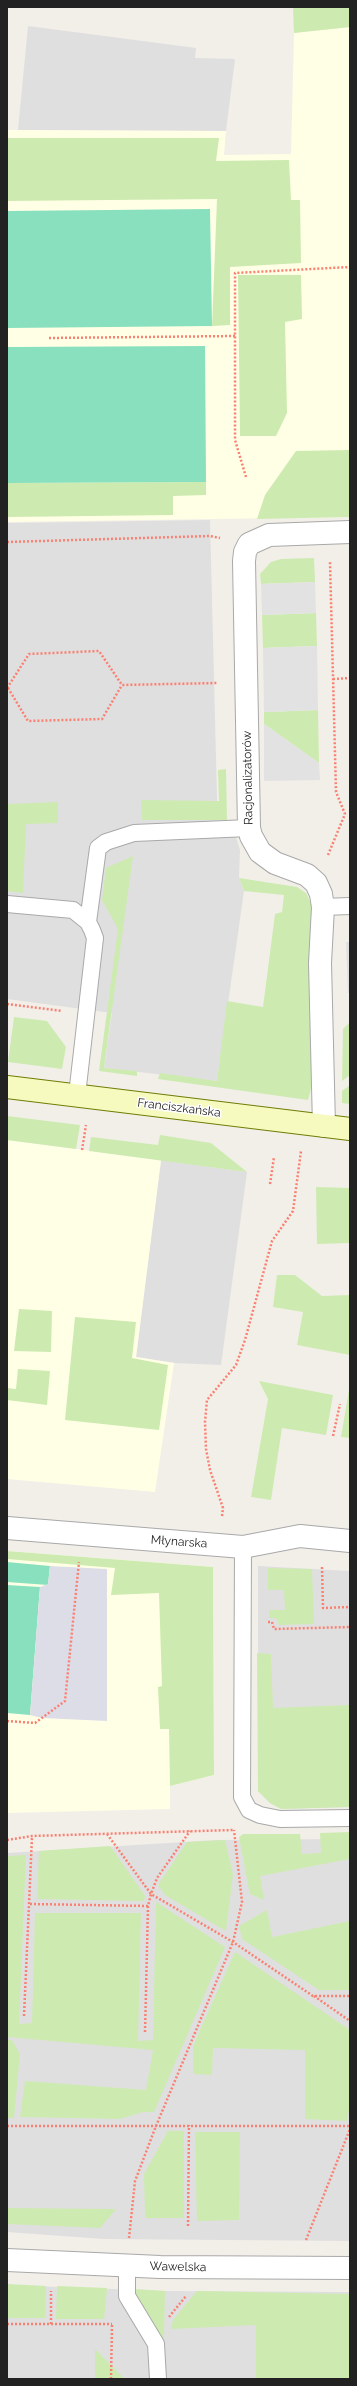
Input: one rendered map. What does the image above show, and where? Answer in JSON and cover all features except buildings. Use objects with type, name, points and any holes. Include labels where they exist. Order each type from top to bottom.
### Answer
[{"type":"street","points":[[249,544],[269,535],[340,533]]},
{"type":"street","name":"Racjonalizatorów","points":[[249,544],[245,552],[244,561],[249,828],[254,843],[260,852],[275,863],[307,875],[316,883]]},
{"type":"street","points":[[314,1125],[323,907],[316,883]]},
{"type":"street","name":"Franciszkańska","points":[[7,1087],[350,1129]]},
{"type":"street","name":"Młynarska","points":[[7,1528],[243,1547],[300,1536],[350,1541]]},
{"type":"street","name":"Wawelska","points":[[7,2260],[127,2266],[350,2268]]},
{"type":"lane","points":[[88,922],[98,848],[106,842],[134,832],[249,828]]},
{"type":"lane","points":[[7,904],[73,910],[88,922],[95,938],[77,1095]]},
{"type":"lane","points":[[323,907],[350,906]]},
{"type":"lane","points":[[243,1547],[242,1797],[249,1810],[260,1815],[280,1819],[350,1818]]},
{"type":"lane","points":[[127,2266],[126,2296],[156,2344],[158,2379]]},
{"type":"path","points":[[246,477],[235,440],[235,273],[350,267]]},
{"type":"path","points":[[49,338],[235,336]]},
{"type":"path","points":[[316,883],[345,814],[336,792],[333,679],[340,533]]},
{"type":"path","points":[[7,542],[210,536],[249,544]]},
{"type":"path","points":[[99,651],[122,685],[102,719],[28,721],[7,688],[29,654],[99,651]]},
{"type":"path","points":[[333,679],[350,678]]},
{"type":"path","points":[[122,685],[247,682]]},
{"type":"path","points":[[7,1004],[86,1013]]},
{"type":"path","points":[[221,1523],[223,1508],[210,1470],[206,1449],[205,1422],[207,1400],[236,1365],[245,1340],[272,1241],[293,1211],[314,1125]]},
{"type":"path","points":[[82,1150],[84,1136]]},
{"type":"path","points":[[270,1184],[274,1157]]},
{"type":"path","points":[[334,1436],[340,1404]]},
{"type":"path","points":[[323,1539],[321,1558],[323,1608],[350,1607]]},
{"type":"path","points":[[7,1721],[35,1723],[65,1701],[79,1558]]},
{"type":"path","points":[[243,1623],[272,1622],[274,1629],[350,1628]]},
{"type":"path","points":[[7,1840],[32,1836],[233,1830],[242,1902],[233,1942],[156,2126],[135,2181],[127,2266]]},
{"type":"path","points":[[145,2032],[148,1906],[157,1878],[190,1831]]},
{"type":"path","points":[[107,1834],[151,1894],[233,1942],[350,2021]]},
{"type":"path","points":[[24,2016],[32,1836]]},
{"type":"path","points":[[30,1904],[148,1906]]},
{"type":"path","points":[[313,1996],[350,1996]]},
{"type":"path","points":[[188,2226],[189,2125]]},
{"type":"path","points":[[7,2126],[189,2125],[350,2128],[294,2268]]},
{"type":"path","points":[[51,2287],[51,2324]]},
{"type":"path","points":[[111,2379],[112,2317]]},
{"type":"path","points":[[7,2324],[112,2324]]},
{"type":"shaded area","points":[[28,26],[196,48],[195,58],[235,59],[226,131],[18,130]]},
{"type":"shaded area","points":[[350,27],[350,517],[7,522],[7,130],[226,131],[224,155],[291,154],[294,33]]},
{"type":"shaded area","points":[[210,520],[218,837],[236,837],[240,850],[239,878],[244,891],[217,1081],[104,1068],[112,1013],[7,999],[7,523]]},
{"type":"shaded area","points":[[315,582],[316,613],[262,615],[261,584]]},
{"type":"shaded area","points":[[317,646],[318,710],[264,712],[263,648]]},
{"type":"shaded area","points":[[264,724],[319,763],[320,780],[264,781]]},
{"type":"shaded area","points":[[346,942],[350,942],[350,993],[348,993]]},
{"type":"shaded area","points":[[7,1140],[161,1160],[136,1357],[174,1363],[155,1492],[7,1479]]},
{"type":"shaded area","points":[[161,1160],[247,1172],[221,1365],[174,1363],[136,1357]]},
{"type":"shaded area","points":[[7,1551],[213,1567],[214,1775],[170,1786],[170,1809],[7,1813]]},
{"type":"shaded area","points":[[50,1566],[107,1569],[107,1721],[42,1718],[30,1715],[40,1587],[48,1584]]},
{"type":"shaded area","points":[[258,1566],[350,1571],[350,1807],[281,1809],[270,1803],[258,1791]]},
{"type":"shaded area","points":[[350,1839],[350,2241],[104,2239],[7,2232],[7,1853],[216,1840]]},
{"type":"shaded area","points":[[7,2285],[165,2291],[350,2292],[350,2379],[7,2379]]},
{"type":"green space","points":[[293,7],[350,7],[350,27],[294,33]]},
{"type":"green space","points":[[7,138],[219,138],[216,161],[289,160],[291,200],[300,200],[301,263],[230,267],[230,325],[212,326],[217,199],[7,201]]},
{"type":"green space","points":[[210,209],[212,326],[7,328],[7,211]]},
{"type":"green space","points":[[238,275],[301,275],[302,319],[285,322],[287,413],[276,436],[240,436]]},
{"type":"green space","points":[[205,346],[206,482],[7,483],[7,347]]},
{"type":"green space","points":[[350,450],[350,517],[257,519],[265,495],[296,451]]},
{"type":"green space","points":[[206,482],[206,495],[173,496],[173,515],[7,517],[7,483]]},
{"type":"green space","points":[[314,558],[315,582],[261,584],[260,574],[271,562],[281,559]]},
{"type":"green space","points":[[316,613],[317,646],[263,648],[262,615]]},
{"type":"green space","points":[[318,710],[319,763],[264,724],[264,712]]},
{"type":"green space","points":[[226,769],[227,820],[142,820],[141,800],[219,801],[218,770]]},
{"type":"green space","points":[[58,802],[58,823],[26,824],[23,893],[7,891],[7,804]]},
{"type":"green space","points":[[133,856],[104,1068],[137,1071],[137,1076],[99,1071],[118,929],[102,900],[106,868]]},
{"type":"green space","points":[[239,878],[297,887],[306,893],[311,903],[311,1089],[308,1100],[158,1079],[160,1073],[217,1081],[227,1001],[263,1007],[275,914],[282,912],[284,895],[244,891]]},
{"type":"green space","points":[[14,1017],[47,1021],[66,1047],[62,1069],[8,1062]]},
{"type":"green space","points":[[350,1022],[350,1075],[342,1081],[343,1029]]},
{"type":"green space","points":[[350,1085],[350,1104],[342,1103],[342,1091]]},
{"type":"green space","points":[[7,1116],[80,1125],[76,1149],[7,1140]]},
{"type":"green space","points":[[160,1135],[211,1143],[247,1172],[89,1151],[91,1137],[158,1145]]},
{"type":"green space","points":[[316,1187],[350,1188],[350,1243],[317,1244]]},
{"type":"green space","points":[[277,1275],[295,1275],[322,1296],[350,1295],[350,1355],[297,1345],[303,1312],[273,1307]]},
{"type":"green space","points":[[19,1309],[52,1311],[51,1352],[14,1351]]},
{"type":"green space","points":[[75,1317],[136,1322],[132,1358],[168,1365],[159,1430],[65,1420]]},
{"type":"green space","points":[[18,1369],[50,1371],[47,1405],[7,1400],[7,1388],[16,1389]]},
{"type":"green space","points":[[259,1381],[333,1395],[326,1435],[282,1428],[271,1500],[251,1497],[268,1399]]},
{"type":"green space","points":[[350,1384],[350,1438],[341,1437]]},
{"type":"green space","points":[[7,1551],[213,1567],[214,1775],[170,1786],[169,1729],[160,1729],[158,1687],[162,1686],[159,1593],[111,1595],[115,1568],[7,1559]]},
{"type":"green space","points":[[7,1562],[50,1566],[48,1585],[7,1582]]},
{"type":"green space","points":[[268,1568],[312,1569],[314,1624],[279,1625],[276,1618],[269,1618],[269,1610],[285,1610],[284,1590],[268,1590]]},
{"type":"green space","points":[[7,1585],[40,1587],[30,1715],[7,1713]]},
{"type":"green space","points":[[257,1653],[271,1654],[273,1708],[350,1705],[350,1807],[281,1809],[270,1803],[258,1791]]},
{"type":"green space","points":[[350,1832],[350,1859],[260,1876],[264,1900],[250,1894],[239,1837],[243,1834],[300,1834],[302,1854],[321,1853],[320,1833]]},
{"type":"green space","points":[[225,1840],[233,1874],[226,1931],[165,1895],[158,1885],[187,1842]]},
{"type":"green space","points":[[110,1846],[145,1896],[144,1901],[37,1899],[39,1851]]},
{"type":"green space","points":[[26,1855],[19,2024],[32,2023],[35,1913],[141,1913],[138,2041],[153,2040],[156,1902],[225,1947],[154,2112],[143,2112],[120,2119],[20,2117],[25,2081],[146,2090],[153,2050],[7,2037],[7,1856]]},
{"type":"green space","points":[[267,1910],[272,1937],[350,1921],[350,1990],[319,1990],[242,1939],[239,1926]]},
{"type":"green space","points":[[235,1952],[350,2030],[350,2105],[347,2121],[305,2119],[305,2050],[213,2048],[212,2075],[193,2074],[193,2046]]},
{"type":"green space","points":[[7,2040],[12,2040],[20,2054],[14,2118],[7,2118]]},
{"type":"green space","points":[[168,2131],[184,2131],[184,2218],[145,2218],[144,2174]]},
{"type":"green space","points":[[195,2132],[240,2132],[239,2220],[197,2221]]},
{"type":"green space","points":[[7,2208],[116,2209],[100,2228],[7,2224]]},
{"type":"green space","points":[[7,2284],[46,2286],[45,2318],[7,2318]]},
{"type":"green space","points":[[57,2286],[107,2288],[104,2319],[56,2319]]},
{"type":"green space","points":[[134,2289],[165,2291],[164,2341],[137,2300]]},
{"type":"green space","points":[[197,2291],[350,2294],[350,2379],[256,2379],[256,2325],[171,2329],[173,2320]]},
{"type":"green space","points":[[95,2349],[125,2379],[95,2379]]}]
